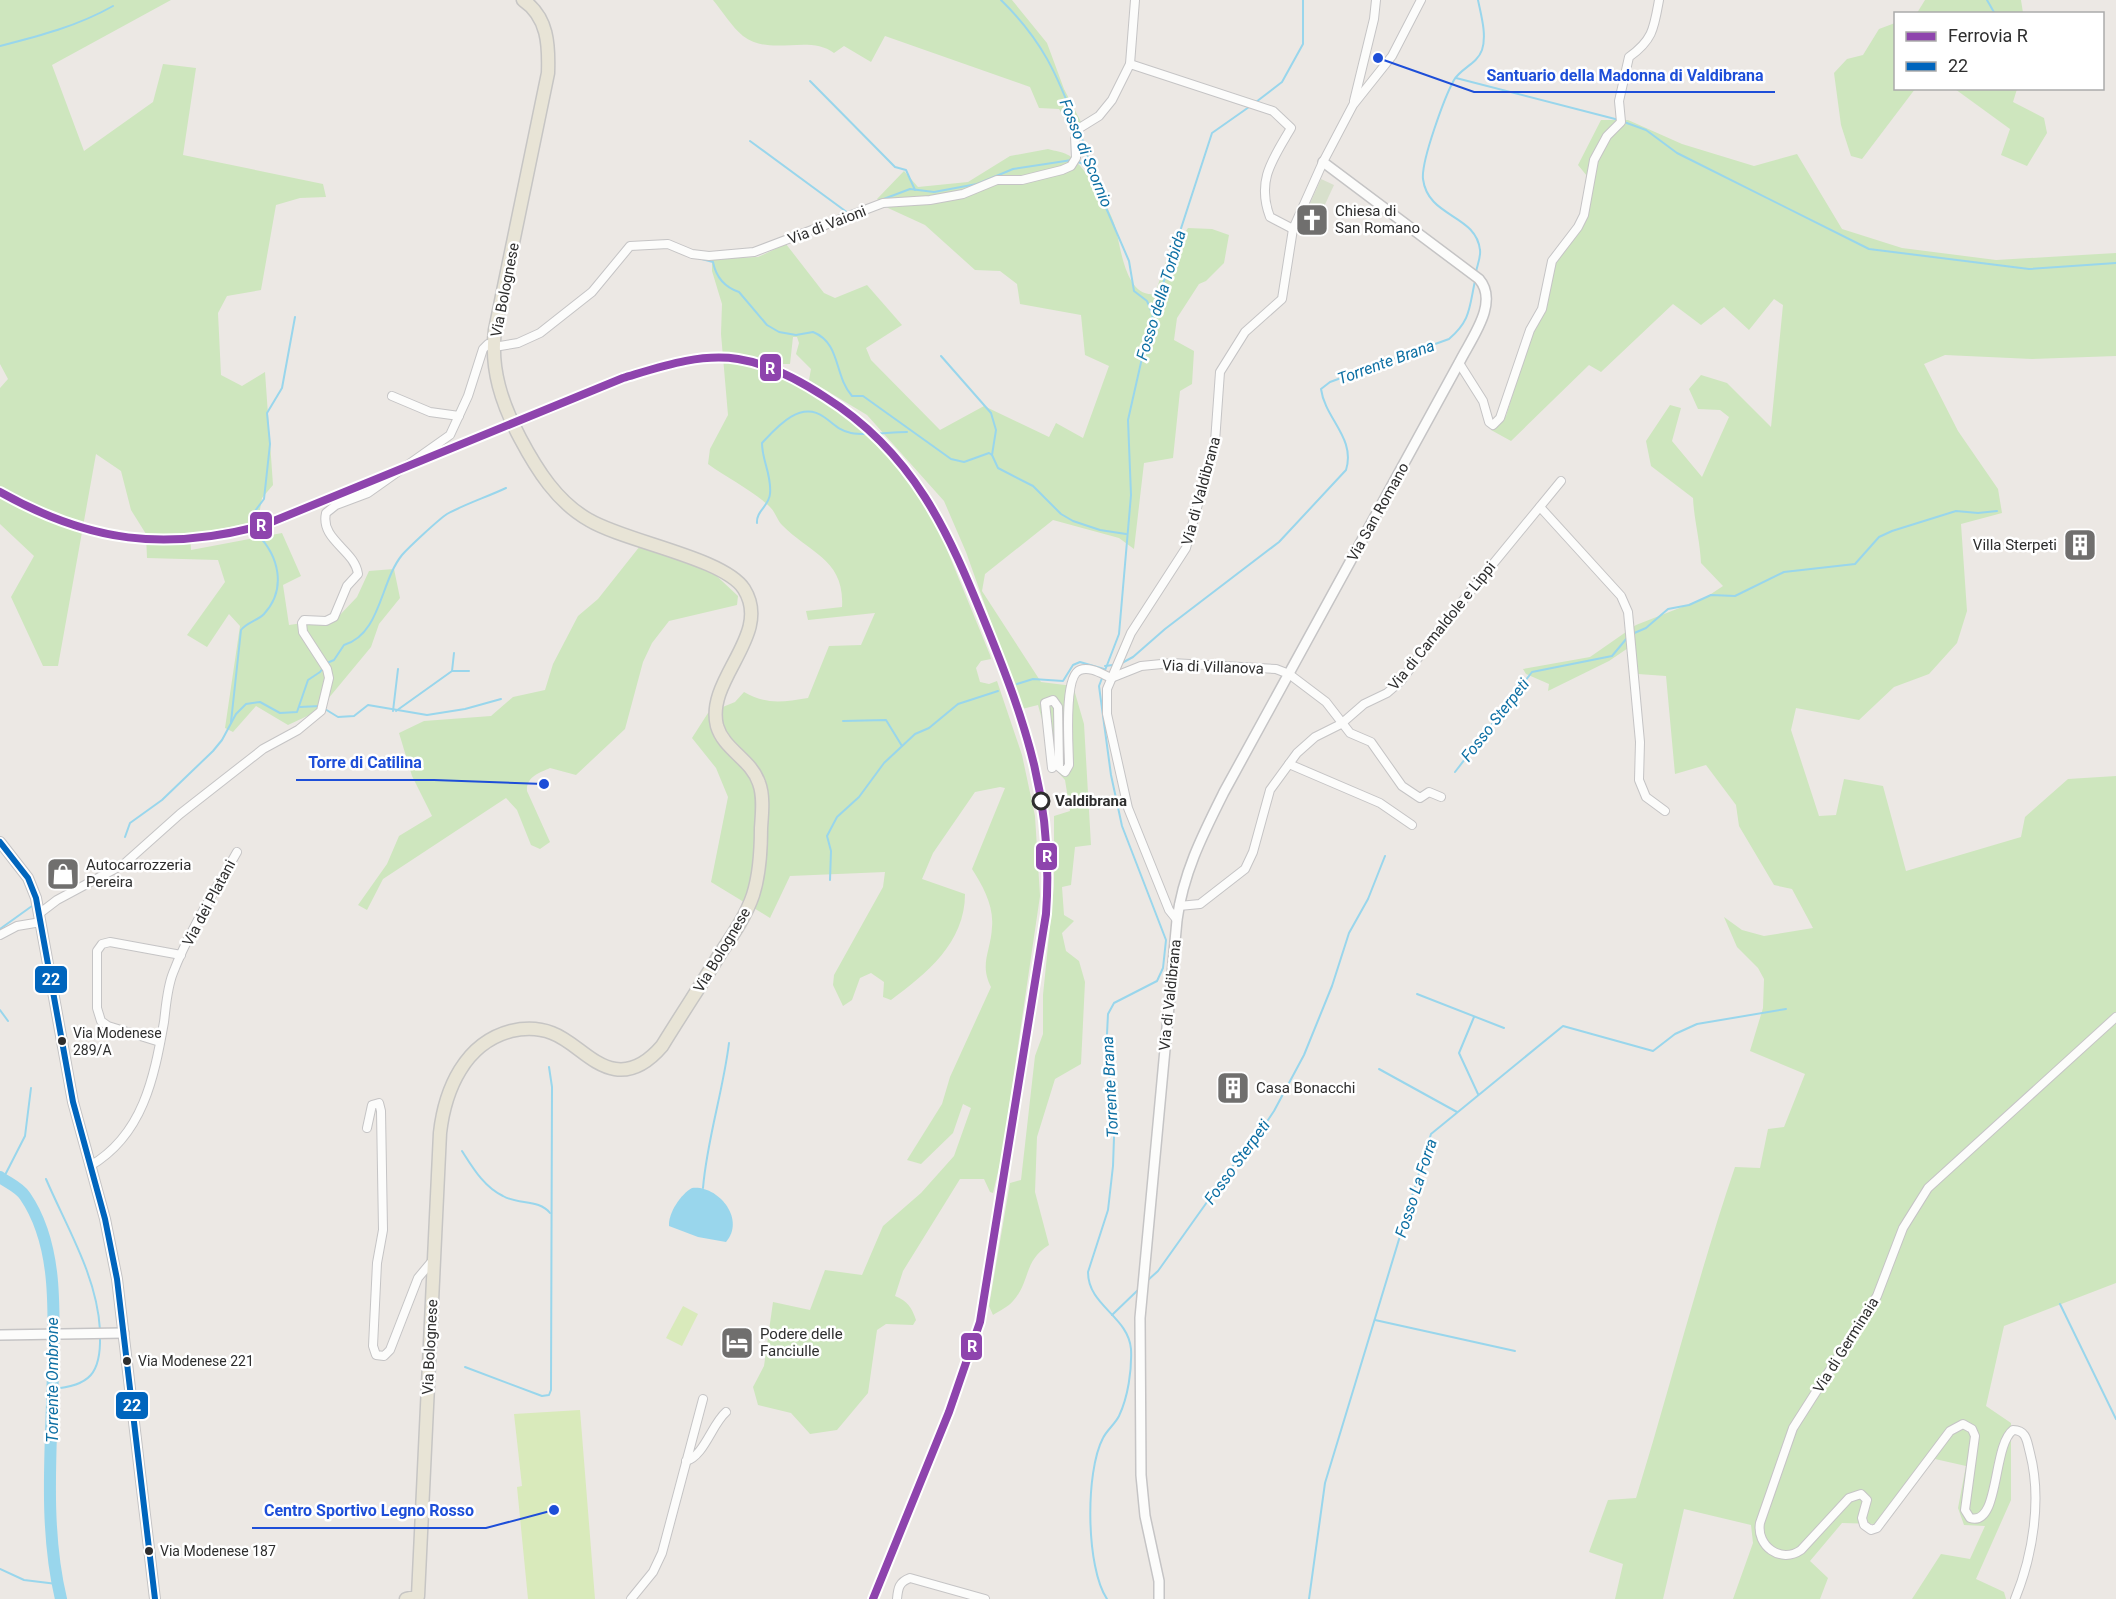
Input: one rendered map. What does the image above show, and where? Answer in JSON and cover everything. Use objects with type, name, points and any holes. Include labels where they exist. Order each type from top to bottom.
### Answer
[{"type":"main road","name":"Via Bolognese","points":[[406,1599],[418,1596],[441,1121],[449,1089],[462,1065],[480,1046],[492,1038],[530,1029],[558,1036],[597,1062],[616,1069],[634,1067],[650,1058],[662,1046],[746,912],[757,882],[760,851],[759,782],[750,767],[726,744],[718,728],[715,711],[723,684],[750,626],[751,607],[744,588],[714,567],[605,529],[576,512],[534,465],[509,418],[497,381],[494,346],[548,73],[548,49],[543,23],[539,15],[523,0]]},
{"type":"street","name":"Via di Vaioni","points":[[494,346],[518,343],[540,333],[592,292],[630,246],[668,244],[692,254],[709,256],[754,252],[883,203],[930,200],[963,194],[997,180],[1022,180],[1071,166],[1076,158],[1075,135],[1078,129],[1099,116],[1112,100],[1130,64],[1135,0]]},
{"type":"street","name":"Via di Valdibrana","points":[[1353,105],[1374,19],[1376,0]]},
{"type":"street","name":"Via di Valdibrana","points":[[1159,1599],[1159,1581],[1145,1516],[1140,1475],[1140,1329],[1177,920],[1169,910],[1128,808],[1107,714],[1107,689],[1131,633],[1184,552],[1215,442],[1220,372],[1245,332],[1282,299],[1293,229],[1323,162],[1353,105],[1392,56],[1421,0]]},
{"type":"street","points":[[1459,363],[1484,401],[1489,422],[1493,426],[1500,418],[1530,330],[1542,309],[1552,261],[1578,227],[1584,215],[1594,160],[1620,118],[1621,87],[1629,57],[1651,37],[1659,0]]},
{"type":"street","points":[[1130,64],[1273,111],[1291,128],[1267,170],[1264,200],[1270,217],[1293,229]]},
{"type":"street","name":"Via San Romano","points":[[1177,920],[1186,876],[1200,839],[1459,363],[1487,303],[1487,290],[1479,279],[1323,162]]},
{"type":"street","points":[[0,935],[40,918],[57,900],[124,864],[180,814],[263,749],[298,730],[321,711],[329,678],[327,669],[303,632],[302,623],[304,620],[326,621],[334,617],[347,586],[358,574],[354,564],[326,529],[326,513],[336,505],[368,494],[450,435],[482,352],[488,344],[494,346]]},
{"type":"street","points":[[392,396],[430,412],[459,416]]},
{"type":"street","name":"Via di Camaldole e Lippi","points":[[1179,906],[1200,904],[1245,869],[1253,852],[1270,790],[1289,764],[1307,744],[1341,724],[1364,704],[1387,693],[1401,681],[1562,481]]},
{"type":"street","points":[[1540,507],[1622,596],[1628,612],[1640,742],[1639,780],[1646,797],[1665,811]]},
{"type":"street","name":"Via di Villanova","points":[[1111,678],[1141,666],[1172,663],[1276,669],[1289,674],[1326,702],[1341,724],[1353,734],[1371,742],[1407,791],[1420,798],[1429,792],[1441,797]]},
{"type":"street","points":[[1052,768],[1045,703],[1053,700],[1058,707],[1059,767],[1065,771],[1069,765],[1071,680],[1078,670],[1098,671],[1111,678]]},
{"type":"street","points":[[1289,764],[1380,803],[1412,825]]},
{"type":"street","points":[[0,842],[30,882],[40,918],[73,1102],[117,1279],[155,1599]]},
{"type":"street","name":"Via dei Platani","points":[[90,1166],[116,1148],[138,1117],[152,1083],[171,980],[237,852]]},
{"type":"street","name":"Via dei Platani","points":[[160,1042],[108,1026],[101,1021],[97,1008],[97,951],[102,944],[110,942],[182,955]]},
{"type":"street","name":"Via di Germinaia","points":[[2015,1599],[2025,1573],[2036,1488],[2026,1438],[2019,1431],[2013,1430],[2007,1436],[1996,1470],[1989,1507],[1982,1518],[1970,1518],[1965,1510],[1975,1436],[1972,1429],[1963,1424],[1950,1431],[1877,1528],[1871,1530],[1864,1525],[1862,1518],[1867,1500],[1857,1494],[1837,1509],[1797,1553],[1780,1555],[1761,1541],[1760,1523],[1793,1428],[1877,1296],[1903,1228],[1928,1188],[2116,1017]]},
{"type":"street","points":[[367,1128],[372,1105],[379,1103],[383,1230],[377,1263],[373,1346],[376,1355],[384,1356],[390,1350],[418,1278],[433,1260]]},
{"type":"street","points":[[0,1335],[124,1333]]},
{"type":"street","points":[[631,1599],[653,1572],[662,1553],[703,1399]]},
{"type":"street","points":[[686,1461],[697,1452],[714,1425],[726,1412]]},
{"type":"street","points":[[897,1599],[898,1588],[903,1581],[910,1578],[985,1599]]},
{"type":"green space","points":[[0,0],[171,0],[52,65],[84,151],[153,102],[163,64],[196,68],[183,155],[323,184],[326,197],[300,198],[276,205],[261,290],[227,296],[218,313],[221,375],[242,386],[265,372],[273,485],[262,498],[258,521],[190,535],[191,550],[282,533],[301,576],[283,585],[289,625],[337,618],[357,597],[369,571],[394,569],[400,598],[379,624],[371,647],[318,711],[288,725],[256,706],[233,732],[225,728],[240,626],[229,614],[207,647],[187,635],[225,582],[218,560],[147,558],[146,534],[131,510],[121,471],[96,454],[58,666],[43,666],[11,597],[34,556],[0,524],[0,388],[8,379],[0,364]]},
{"type":"green space","points":[[713,0],[1012,0],[1047,43],[1064,89],[1081,122],[1070,126],[1059,109],[1039,108],[1030,87],[885,36],[871,62],[844,46],[834,53],[813,45],[777,46],[754,42],[743,36],[731,24]]},
{"type":"green space","points":[[1925,0],[2021,0],[2023,12],[1918,12]]},
{"type":"green space","points":[[1894,23],[1894,90],[1914,90],[1862,159],[1851,156],[1841,125],[1834,73],[1847,59],[1863,55],[1879,29]]},
{"type":"green space","points":[[1956,90],[2017,90],[2013,102],[2044,118],[2047,133],[2027,166],[2001,155],[2010,129]]},
{"type":"green space","points":[[1601,120],[1628,120],[1682,144],[1754,166],[1797,154],[1842,229],[1902,248],[1996,260],[2116,253],[2116,356],[2032,359],[1945,355],[1924,364],[1958,431],[1998,489],[2002,513],[1961,524],[1967,611],[1957,643],[1929,674],[1894,687],[1859,720],[1796,708],[1791,730],[1819,816],[1836,815],[1844,779],[1883,786],[1906,871],[2021,837],[2025,817],[2068,779],[2116,776],[2116,1283],[2004,1326],[1986,1406],[2011,1423],[2011,1500],[1976,1579],[2004,1592],[2006,1599],[1912,1599],[1941,1554],[1970,1559],[1985,1526],[1964,1525],[1958,1508],[1966,1466],[1935,1459],[1878,1524],[1842,1523],[1810,1561],[1828,1578],[1820,1599],[1733,1599],[1753,1543],[1751,1525],[1684,1509],[1663,1599],[1615,1599],[1623,1564],[1589,1552],[1608,1500],[1636,1498],[1735,1167],[1760,1168],[1768,1129],[1784,1127],[1805,1074],[1750,1051],[1763,1008],[1764,979],[1758,968],[1737,947],[1724,917],[1742,930],[1764,936],[1813,928],[1792,889],[1774,885],[1739,826],[1736,805],[1706,765],[1675,774],[1666,676],[1638,674],[1634,644],[1609,661],[1548,691],[1549,684],[1526,674],[1523,669],[1590,657],[1636,625],[1705,598],[1723,586],[1701,563],[1693,498],[1651,466],[1646,441],[1670,405],[1681,408],[1672,441],[1702,477],[1729,417],[1720,410],[1698,409],[1689,389],[1701,375],[1727,383],[1771,427],[1783,305],[1774,299],[1749,330],[1724,307],[1701,325],[1673,304],[1601,372],[1589,365],[1511,441],[1491,430],[1506,416],[1531,337],[1547,307],[1550,280],[1557,260],[1585,218],[1590,187],[1587,176],[1578,165]]},
{"type":"green space","points":[[1048,149],[1070,156],[1090,178],[1112,218],[1122,258],[1131,280],[1145,293],[1155,294],[1167,258],[1188,228],[1212,229],[1229,235],[1224,263],[1206,281],[1199,284],[1177,318],[1174,340],[1194,351],[1192,384],[1180,391],[1173,458],[1144,463],[1134,549],[1119,538],[1053,520],[985,574],[982,591],[1041,682],[1073,686],[1084,724],[1091,845],[1075,847],[1071,885],[1062,887],[1064,915],[1074,921],[1062,933],[1066,951],[1079,961],[1085,982],[1081,1064],[1055,1079],[1037,1137],[1035,1192],[1049,1245],[1031,1264],[1019,1294],[1006,1307],[993,1315],[989,1306],[1010,1183],[1021,1180],[1035,1056],[1043,1034],[1043,995],[1054,886],[1054,816],[1070,811],[1065,780],[1056,770],[1038,705],[1022,709],[966,552],[944,501],[867,415],[809,380],[811,369],[796,354],[799,343],[797,337],[793,337],[790,364],[781,364],[776,375],[831,404],[863,429],[913,481],[932,513],[990,655],[991,659],[981,661],[976,668],[980,682],[989,684],[997,681],[1022,755],[1035,816],[1040,896],[1002,1155],[993,1193],[990,1192],[984,1179],[960,1179],[903,1271],[895,1296],[909,1305],[916,1320],[913,1325],[886,1324],[877,1330],[868,1393],[837,1430],[810,1434],[791,1413],[758,1405],[753,1387],[764,1366],[773,1302],[810,1310],[825,1270],[862,1275],[883,1226],[921,1193],[954,1156],[971,1108],[963,1104],[953,1133],[921,1164],[907,1160],[942,1104],[950,1077],[991,987],[986,964],[991,936],[991,911],[984,889],[972,869],[1005,788],[975,792],[933,853],[922,879],[965,894],[963,912],[951,942],[941,956],[891,1000],[883,997],[884,982],[871,973],[860,978],[852,1000],[843,1006],[833,985],[834,975],[883,887],[885,872],[790,876],[770,918],[711,882],[728,797],[716,768],[692,738],[708,713],[735,702],[744,692],[767,701],[808,698],[829,646],[861,645],[875,613],[808,620],[806,611],[842,607],[838,578],[831,567],[823,558],[792,535],[762,500],[708,464],[710,449],[728,415],[721,334],[722,304],[712,271],[712,259],[758,257],[786,244],[824,293],[835,298],[867,285],[902,325],[866,348],[871,360],[940,430],[984,406],[1049,437],[1056,423],[1083,438],[1109,366],[1085,355],[1081,315],[1020,304],[1017,284],[1000,271],[975,270],[925,225],[888,208],[877,199],[904,171],[918,187],[968,182],[1010,156]]},
{"type":"green space","points":[[1321,179],[1334,185],[1322,211],[1307,210]]},
{"type":"green space","points":[[640,546],[706,566],[738,596],[737,605],[669,621],[652,643],[643,662],[625,729],[576,775],[550,768],[531,779],[527,791],[550,842],[540,849],[531,845],[517,810],[506,798],[383,879],[367,910],[358,905],[387,864],[399,836],[432,816],[412,776],[399,733],[424,721],[491,716],[513,697],[545,690],[553,664],[578,616],[598,599]]},
{"type":"green space","points":[[683,1306],[698,1314],[682,1346],[666,1338]]},
{"type":"green space","points":[[580,1410],[595,1599],[528,1599],[517,1487],[522,1486],[514,1414]]},
{"type":"water","points":[[692,1188],[711,1192],[726,1205],[733,1223],[726,1242],[698,1237],[669,1226],[676,1204]]},
{"type":"waterway","name":"Fosso di Scornio","points":[[1001,0],[1027,29],[1047,59],[1077,127]]},
{"type":"waterway","name":"Fosso della Torbida","points":[[1256,102],[1282,82],[1303,44],[1303,0]]},
{"type":"waterway","name":"Torrente Brana","points":[[1476,272],[1480,253],[1477,238],[1462,222],[1433,201],[1427,192],[1423,170],[1450,88],[1457,76],[1480,55],[1482,50],[1484,32],[1478,0]]},
{"type":"waterway","points":[[1987,0],[1994,12]]},
{"type":"waterway","points":[[0,46],[72,25],[113,6]]},
{"type":"waterway","points":[[1456,78],[1619,120]]},
{"type":"waterway","points":[[810,81],[895,167],[906,170],[915,190]]},
{"type":"waterway","name":"Torrente Brana","points":[[1107,1599],[1100,1585],[1092,1543],[1090,1520],[1093,1473],[1097,1453],[1105,1435],[1119,1416],[1125,1400],[1131,1357],[1128,1338],[1123,1328],[1094,1294],[1088,1272],[1108,1210],[1113,1166],[1115,1109],[1106,1054],[1108,1014],[1114,1003],[1157,981],[1163,968],[1166,940],[1122,826],[1111,775],[1099,686],[1119,634],[1131,495],[1128,420],[1149,327],[1212,133],[1249,107]]},
{"type":"waterway","points":[[1624,122],[1646,130],[1677,153],[1869,249],[2029,269],[2116,263]]},
{"type":"waterway","name":"Fosso di Scornio","points":[[1080,132],[1097,187],[1129,261],[1134,291],[1147,301],[1153,315]]},
{"type":"waterway","points":[[750,141],[848,213]]},
{"type":"waterway","points":[[881,200],[910,189],[934,192],[977,184],[1013,169],[1072,160]]},
{"type":"waterway","points":[[1078,162],[1092,167]]},
{"type":"waterway","points":[[698,258],[713,262],[721,281],[739,292],[767,325],[779,332],[796,335],[813,332],[822,337],[833,352],[842,379],[852,396],[863,396],[951,459],[964,462],[989,453],[992,455]]},
{"type":"waterway","name":"Torrente Brana","points":[[1120,664],[1133,657],[1165,629],[1279,542],[1346,470],[1348,459],[1344,438],[1328,410],[1321,389],[1330,382],[1449,339],[1462,326],[1470,306],[1475,281]]},
{"type":"waterway","points":[[253,524],[252,515],[264,499],[270,444],[267,413],[282,388],[295,317]]},
{"type":"waterway","points":[[941,356],[991,413],[996,430],[992,455],[998,468],[1033,486],[1061,514],[1073,521],[1100,530],[1126,534]]},
{"type":"waterway","points":[[757,523],[758,515],[770,494],[770,481],[762,443],[790,418],[806,412],[815,413],[840,429],[851,433],[907,432]]},
{"type":"waterway","points":[[125,837],[130,823],[162,800],[213,751],[222,740],[236,714],[246,704],[260,702],[280,713],[297,712],[308,680],[320,672],[327,663],[334,660],[344,645],[356,639],[366,630],[402,555],[447,514],[506,488]]},
{"type":"waterway","name":"Fosso Sterpeti","points":[[1632,634],[1646,628],[1668,609],[1689,605],[1711,595],[1735,596],[1784,572],[1855,564],[1879,537],[1892,531],[1956,511],[1978,513],[1997,511]]},
{"type":"waterway","points":[[231,722],[241,630],[264,614],[276,594],[278,584],[271,552],[257,534]]},
{"type":"waterway","name":"Fosso Sterpeti","points":[[1455,772],[1532,672],[1612,656],[1627,638]]},
{"type":"waterway","points":[[452,671],[454,653]]},
{"type":"waterway","points":[[1017,684],[1033,679],[1063,681],[1073,665],[1080,662],[1104,669]]},
{"type":"waterway","name":"Fosso della Torbida","points":[[1105,666],[1113,665]]},
{"type":"waterway","points":[[393,711],[398,669]]},
{"type":"waterway","points":[[396,711],[452,671],[469,671]]},
{"type":"waterway","points":[[830,880],[831,851],[827,836],[837,817],[859,797],[884,763],[915,734],[929,728],[958,704],[998,691]]},
{"type":"waterway","points":[[300,707],[320,706],[338,717],[354,716],[368,705],[427,715],[465,709],[501,699]]},
{"type":"waterway","points":[[843,721],[886,720],[902,746]]},
{"type":"waterway","name":"Fosso Sterpeti","points":[[1148,1280],[1158,1271],[1274,1111],[1304,1055],[1332,986],[1349,933],[1368,899],[1385,856]]},
{"type":"waterway","points":[[0,929],[32,906]]},
{"type":"waterway","points":[[1417,994],[1504,1028]]},
{"type":"waterway","name":"Fosso La Forra","points":[[1309,1599],[1325,1483],[1431,1134],[1563,1026],[1653,1051],[1675,1034],[1697,1024],[1786,1009]]},
{"type":"waterway","points":[[0,1010],[8,1021]]},
{"type":"waterway","points":[[1474,1017],[1459,1053],[1478,1094]]},
{"type":"waterway","points":[[703,1188],[729,1043]]},
{"type":"waterway","points":[[465,1367],[542,1396],[549,1395],[551,1390],[552,1087],[549,1067]]},
{"type":"waterway","points":[[1379,1069],[1457,1112]]},
{"type":"waterway","points":[[0,1178],[3,1179],[25,1136],[31,1088]]},
{"type":"waterway","points":[[462,1151],[490,1188],[509,1199],[540,1206],[550,1213]]},
{"type":"waterway","name":"Torrente Ombrone","points":[[0,1177],[25,1196],[36,1215],[49,1256],[54,1323],[50,1512],[55,1571],[61,1599]]},
{"type":"waterway","points":[[46,1179],[87,1271],[98,1310],[100,1330]]},
{"type":"waterway","name":"Fosso Sterpeti","points":[[1112,1315],[1139,1289]]},
{"type":"waterway","points":[[2060,1304],[2116,1419]]},
{"type":"waterway","points":[[1375,1320],[1515,1351]]},
{"type":"waterway","points":[[52,1389],[76,1385],[91,1375],[98,1359],[100,1336]]},
{"type":"waterway","points":[[0,1569],[24,1580],[57,1584]]},
{"type":"rail line","name":"R","points":[[0,492],[33,509],[97,532],[160,540],[228,533],[264,525],[623,378],[680,362],[709,358],[750,361],[773,369],[805,385],[856,419],[905,469],[942,526],[972,591],[1014,697],[1034,766],[1041,801],[1046,837],[1046,914],[980,1322],[949,1412],[873,1599]]},
{"type":"transit line","name":"22","points":[[0,842],[28,878],[36,898],[73,1102],[105,1219],[117,1279],[155,1599]]},
{"type":"place","name":"Santuario della Madonna di Valdibrana","points":[[1378,58]]},
{"type":"place","name":"Chiesa di San Romano","points":[[1312,220]]},
{"type":"place","name":"Villa Sterpeti","points":[[2080,545]]},
{"type":"place","name":"Torre di Catilina","points":[[544,784]]},
{"type":"place","name":"Valdibrana","points":[[1041,801]]},
{"type":"place","name":"Autocarrozzeria Pereira","points":[[63,874]]},
{"type":"place","name":"Via Modenese 289/A","points":[[62,1041]]},
{"type":"place","name":"Casa Bonacchi","points":[[1233,1088]]},
{"type":"place","name":"Podere delle Fanciulle","points":[[737,1343]]},
{"type":"place","name":"Via Modenese 221","points":[[127,1361]]},
{"type":"place","name":"Centro Sportivo Legno Rosso","points":[[554,1510]]},
{"type":"place","name":"Via Modenese 187","points":[[149,1551]]}]
